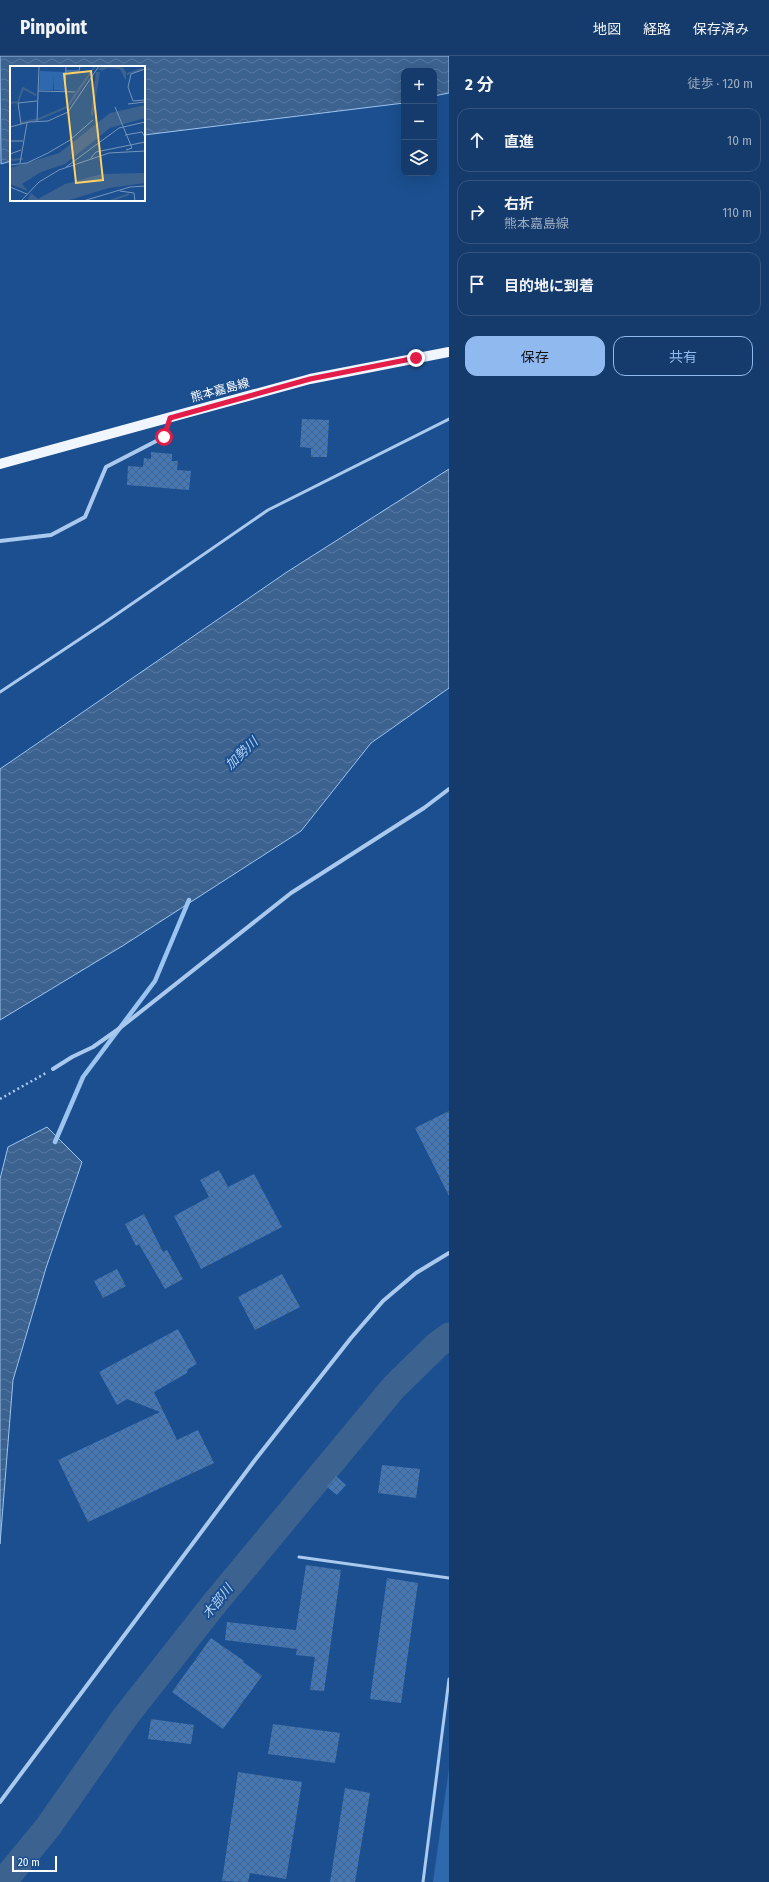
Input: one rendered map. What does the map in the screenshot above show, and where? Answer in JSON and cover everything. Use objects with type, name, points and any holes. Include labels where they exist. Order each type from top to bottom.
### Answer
[{"type":"main road","name":"熊本嘉島線","points":[[0,464],[310,379],[449,352]]},
{"type":"street","points":[[0,541],[51,534],[85,517],[106,468],[164,437],[170,418]]},
{"type":"street","points":[[53,1069],[72,1057],[93,1047],[120,1028],[291,894],[424,808],[449,789]]},
{"type":"street","points":[[0,1802],[255,1460],[351,1338],[383,1301],[416,1272],[449,1253]]},
{"type":"lane","points":[[0,692],[104,623],[268,510],[449,419]]},
{"type":"lane","points":[[299,1557],[449,1578]]},
{"type":"lane","points":[[423,1882],[449,1679]]},
{"type":"path","points":[[0,1099],[53,1069]]},
{"type":"shaded area","points":[[449,1768],[449,1882],[433,1882]]},
{"type":"water","points":[[0,56],[449,56],[449,93],[437,95],[437,68],[401,68],[401,103],[145,135],[145,66],[10,66],[10,161],[1,164]]},
{"type":"water","name":"加勢川","points":[[449,469],[449,688],[371,743],[301,831],[124,945],[0,1020],[0,769],[287,572]]},
{"type":"water","points":[[47,1127],[82,1162],[46,1268],[13,1380],[0,1544],[0,1179],[8,1147]]},
{"type":"building","points":[[302,419],[329,420],[327,457],[311,457],[311,448],[300,447]]},
{"type":"building","points":[[151,452],[172,454],[172,461],[178,461],[177,470],[191,471],[189,490],[127,485],[128,466],[143,467],[144,458],[151,459]]},
{"type":"building","points":[[449,1111],[449,1196],[415,1128]]},
{"type":"building","points":[[219,1170],[228,1187],[254,1174],[282,1227],[201,1269],[174,1216],[209,1197],[200,1180]]},
{"type":"building","points":[[144,1214],[163,1252],[167,1250],[183,1279],[165,1289],[139,1244],[136,1246],[125,1224]]},
{"type":"building","points":[[117,1269],[126,1286],[103,1298],[94,1281]]},
{"type":"building","points":[[282,1274],[300,1307],[255,1330],[238,1297]]},
{"type":"building","points":[[178,1329],[197,1364],[188,1369],[187,1373],[154,1392],[177,1440],[198,1430],[214,1463],[88,1522],[58,1460],[160,1412],[127,1399],[117,1405],[99,1372]]},
{"type":"building","points":[[382,1465],[420,1469],[416,1498],[378,1493]]},
{"type":"building","points":[[336,1476],[346,1485],[337,1495],[327,1487]]},
{"type":"building","points":[[306,1565],[341,1570],[324,1691],[310,1690],[315,1657],[296,1655],[297,1649],[225,1640],[227,1622],[296,1630]]},
{"type":"building","points":[[387,1578],[418,1583],[401,1703],[370,1699]]},
{"type":"building","points":[[211,1638],[244,1661],[243,1662],[262,1676],[223,1729],[172,1692]]},
{"type":"building","points":[[151,1719],[194,1725],[191,1744],[148,1739]]},
{"type":"building","points":[[273,1724],[340,1733],[335,1763],[268,1754]]},
{"type":"building","points":[[238,1772],[302,1782],[286,1879],[250,1873],[248,1882],[222,1881]]},
{"type":"building","points":[[345,1788],[370,1793],[355,1882],[330,1882]]},
{"type":"waterway","points":[[55,1142],[83,1077],[155,981],[189,900]]},
{"type":"waterway","name":"木部川","points":[[3,1882],[48,1827],[125,1717],[214,1604],[394,1387],[437,1345],[449,1336]]},
{"type":"route","points":[[164,437],[170,418],[310,379],[416,358]]}]
